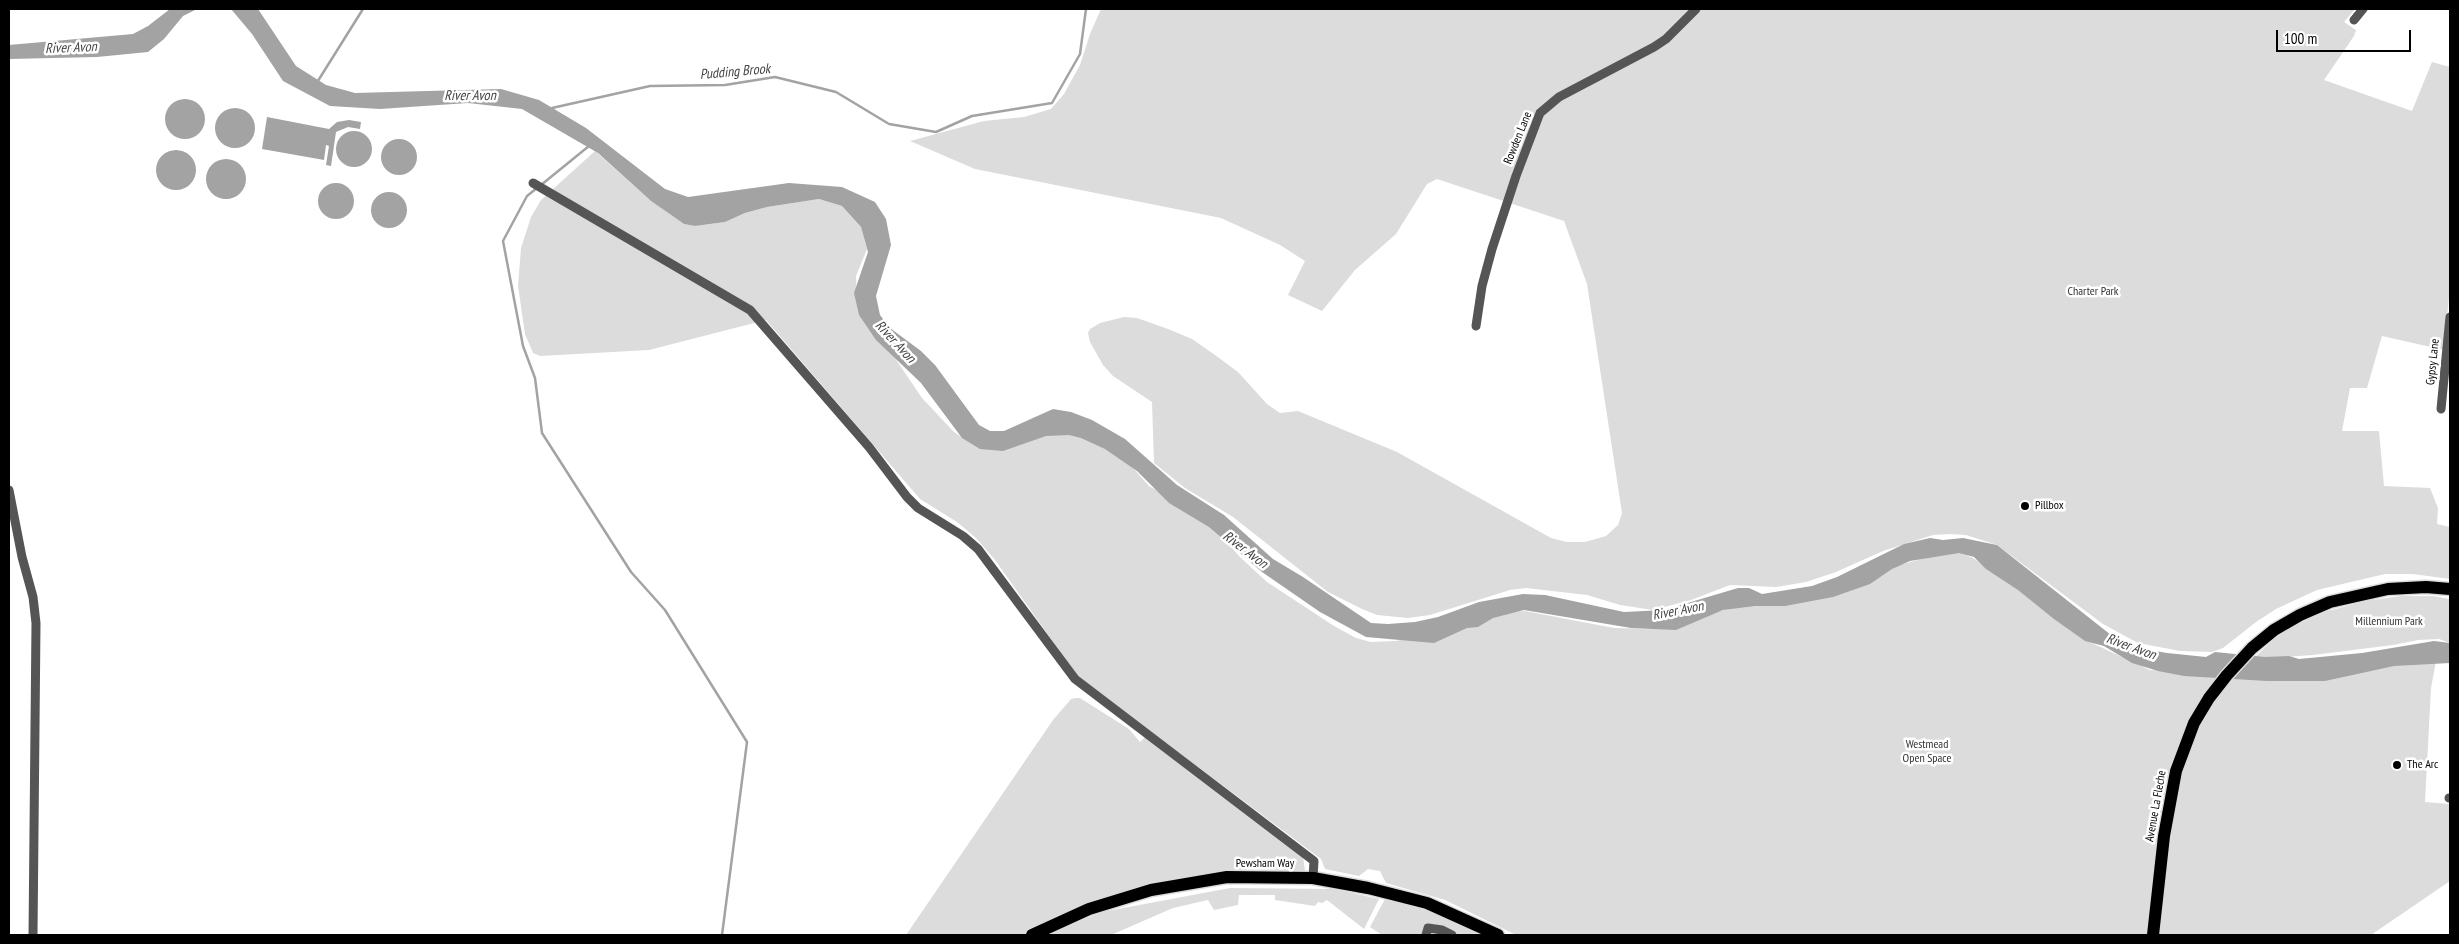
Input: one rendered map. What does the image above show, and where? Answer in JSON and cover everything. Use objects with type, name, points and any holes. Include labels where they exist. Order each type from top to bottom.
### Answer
[{"type":"main road","name":"Avenue La Fleche","points":[[2153,935],[2172,784],[2189,734],[2209,698],[2252,648],[2288,622],[2330,602],[2365,593],[2401,588],[2450,589]]},
{"type":"main road","name":"Pewsham Way","points":[[1032,935],[1089,909],[1150,890],[1227,877],[1313,878],[1368,888],[1426,903],[1498,935]]},
{"type":"street","name":"Rowden Lane","points":[[1476,326],[1482,286],[1492,249],[1516,176],[1540,113],[1559,97],[1654,48],[1666,39],[1696,9]]},
{"type":"street","points":[[2354,20],[2362,9]]},
{"type":"street","points":[[533,183],[750,310],[870,447],[907,497],[930,516],[963,536],[978,549],[1075,679],[1314,861],[1313,878]]},
{"type":"street","name":"Gypsy Lane","points":[[2441,409],[2450,317]]},
{"type":"street","points":[[9,490],[22,557],[33,597],[36,624],[33,935]]},
{"type":"street","points":[[1426,935],[1428,928],[1442,930],[1452,935]]},
{"type":"green space","name":"Charter Park","points":[[1101,9],[2355,9],[2344,22],[2356,30],[2354,36],[2324,80],[2412,111],[2432,62],[2450,67],[2450,286],[2444,350],[2382,336],[2367,388],[2350,388],[2342,431],[2379,431],[2384,486],[2430,488],[2438,508],[2437,524],[2450,527],[2450,579],[2413,574],[2385,574],[2317,590],[2276,609],[2223,648],[2212,652],[2180,651],[2138,643],[2103,624],[1997,545],[1966,535],[1950,534],[1933,535],[1883,551],[1836,572],[1806,582],[1776,587],[1730,585],[1691,600],[1653,610],[1620,605],[1587,595],[1526,588],[1510,590],[1430,615],[1408,618],[1377,615],[1362,609],[1328,592],[1233,517],[1185,488],[1154,463],[1152,402],[1113,376],[1103,365],[1090,342],[1088,333],[1090,329],[1100,323],[1124,317],[1137,318],[1192,339],[1238,372],[1267,404],[1280,413],[1298,411],[1397,452],[1551,538],[1567,542],[1585,542],[1606,536],[1618,525],[1622,513],[1587,284],[1564,221],[1437,179],[1427,184],[1396,234],[1355,270],[1322,311],[1288,295],[1305,261],[1280,245],[1221,218],[975,169],[910,141],[984,121],[1024,117],[1051,109],[1064,94],[1080,65],[1090,34]]},
{"type":"green space","name":"Westmead Open Space","points":[[595,151],[651,201],[684,224],[695,226],[725,222],[745,213],[767,207],[819,199],[842,206],[861,227],[867,249],[856,276],[857,302],[922,398],[954,432],[966,440],[1082,428],[1111,443],[1149,486],[1206,519],[1240,557],[1267,582],[1334,626],[1356,638],[1371,642],[1395,641],[1428,635],[1506,612],[1525,611],[1614,628],[1660,629],[1701,616],[1949,552],[1959,552],[1973,558],[2047,609],[2081,638],[2150,670],[2262,675],[2437,656],[2431,688],[2425,802],[2450,804],[2450,881],[2371,935],[1516,935],[1445,900],[1386,883],[1380,871],[1368,869],[1359,876],[1325,869],[1321,859],[1078,677],[995,560],[976,538],[957,522],[920,499],[766,320],[649,350],[540,356],[533,353],[525,334],[518,286],[521,248],[531,217],[541,200]]},
{"type":"green space","name":"Millennium Park","points":[[2401,596],[2433,596],[2450,599],[2450,643],[2439,639],[2418,640],[2313,655],[2270,658],[2255,657],[2274,639],[2296,625],[2328,611],[2366,601]]},
{"type":"green space","points":[[1080,698],[1129,729],[1140,742],[1146,736],[1303,856],[1305,871],[1214,873],[1027,935],[906,935],[1053,720],[1071,699]]},
{"type":"green space","points":[[1230,888],[1334,889],[1379,899],[1364,929],[1327,900],[1322,903],[1318,902],[1315,906],[1275,900],[1275,895],[1239,895],[1238,905],[1214,910],[1208,900],[1173,908],[1111,935],[1046,935],[1102,912]]},
{"type":"green space","points":[[1385,899],[1423,909],[1484,935],[1459,935],[1433,924],[1424,935],[1382,935],[1370,927]]},
{"type":"water","name":"River Avon","points":[[170,9],[197,9],[183,16],[164,39],[148,52],[97,57],[9,59],[9,45],[133,34],[148,26]]},
{"type":"water","name":"River Avon","points":[[231,9],[258,9],[296,66],[326,85],[355,93],[501,89],[539,100],[586,128],[665,189],[688,197],[789,183],[842,187],[875,202],[886,219],[891,245],[876,296],[880,315],[890,328],[921,351],[935,365],[979,425],[990,431],[1004,431],[1053,409],[1071,412],[1092,420],[1125,439],[1177,485],[1224,515],[1273,559],[1371,623],[1415,622],[1438,617],[1479,602],[1523,594],[1545,595],[1624,612],[1664,610],[1738,588],[1749,588],[1762,594],[1812,586],[1837,577],[1904,544],[1930,538],[1943,540],[1963,538],[1997,545],[2111,635],[2139,648],[2206,657],[2215,652],[2265,657],[2289,656],[2299,659],[2362,653],[2434,641],[2450,643],[2450,663],[2394,666],[2325,681],[2267,681],[2184,676],[2158,671],[2132,663],[2104,646],[2085,641],[2018,590],[1986,569],[1974,557],[1959,553],[1910,561],[1892,569],[1870,584],[1833,597],[1785,606],[1755,606],[1723,610],[1676,630],[1631,628],[1524,610],[1493,618],[1478,627],[1467,628],[1434,643],[1366,637],[1320,612],[1262,572],[1209,527],[1169,503],[1137,471],[1105,449],[1081,438],[1069,435],[1046,436],[1003,451],[980,449],[962,438],[921,383],[876,340],[859,315],[854,293],[868,252],[861,227],[842,206],[819,199],[767,207],[745,213],[725,222],[695,226],[684,224],[651,201],[598,153],[522,109],[468,103],[380,109],[330,106],[283,81],[252,34]]},
{"type":"water","points":[[189,99],[196,102],[202,108],[205,119],[204,127],[196,136],[189,139],[181,139],[174,136],[166,127],[165,115],[168,108],[177,100]]},
{"type":"water","points":[[239,108],[246,111],[252,117],[255,128],[254,136],[246,145],[239,148],[231,148],[224,145],[216,136],[215,124],[218,117],[227,109]]},
{"type":"water","points":[[267,117],[329,129],[337,122],[349,120],[361,122],[360,129],[348,127],[336,132],[331,166],[326,165],[329,146],[326,145],[324,160],[262,149]]},
{"type":"water","points":[[354,131],[361,132],[367,136],[371,142],[371,156],[367,162],[361,166],[354,167],[347,166],[341,162],[337,156],[336,149],[337,142],[341,136],[347,132]]},
{"type":"water","points":[[399,139],[406,140],[412,144],[416,150],[416,164],[412,170],[406,174],[399,175],[392,174],[386,170],[382,164],[381,157],[382,150],[386,144],[392,140]]},
{"type":"water","points":[[180,150],[187,153],[193,159],[196,170],[195,178],[187,187],[180,190],[172,190],[165,187],[157,178],[156,166],[159,159],[168,151]]},
{"type":"water","points":[[230,159],[237,162],[243,168],[246,179],[245,187],[237,196],[230,199],[222,199],[215,196],[207,187],[206,175],[209,168],[218,160]]},
{"type":"water","points":[[336,183],[343,184],[349,188],[353,194],[353,208],[349,214],[343,218],[336,219],[329,218],[323,214],[319,208],[318,201],[319,194],[323,188],[329,184]]},
{"type":"water","points":[[389,192],[396,193],[402,197],[406,203],[406,217],[402,223],[396,227],[389,228],[382,227],[376,223],[372,217],[371,210],[372,203],[376,197],[382,193]]},
{"type":"waterway","points":[[316,84],[363,9]]},
{"type":"waterway","name":"Pudding Brook","points":[[552,108],[650,86],[725,85],[775,77],[836,92],[889,124],[936,132],[972,116],[1052,103],[1080,54],[1086,9]]},
{"type":"waterway","points":[[541,185],[589,146]]},
{"type":"waterway","points":[[537,188],[527,196],[503,241],[523,346],[535,378],[542,433],[631,572],[665,610],[747,742],[722,935]]},
{"type":"place","name":"Pillbox","points":[[2025,506]]},
{"type":"place","name":"The Arc","points":[[2397,765]]}]
